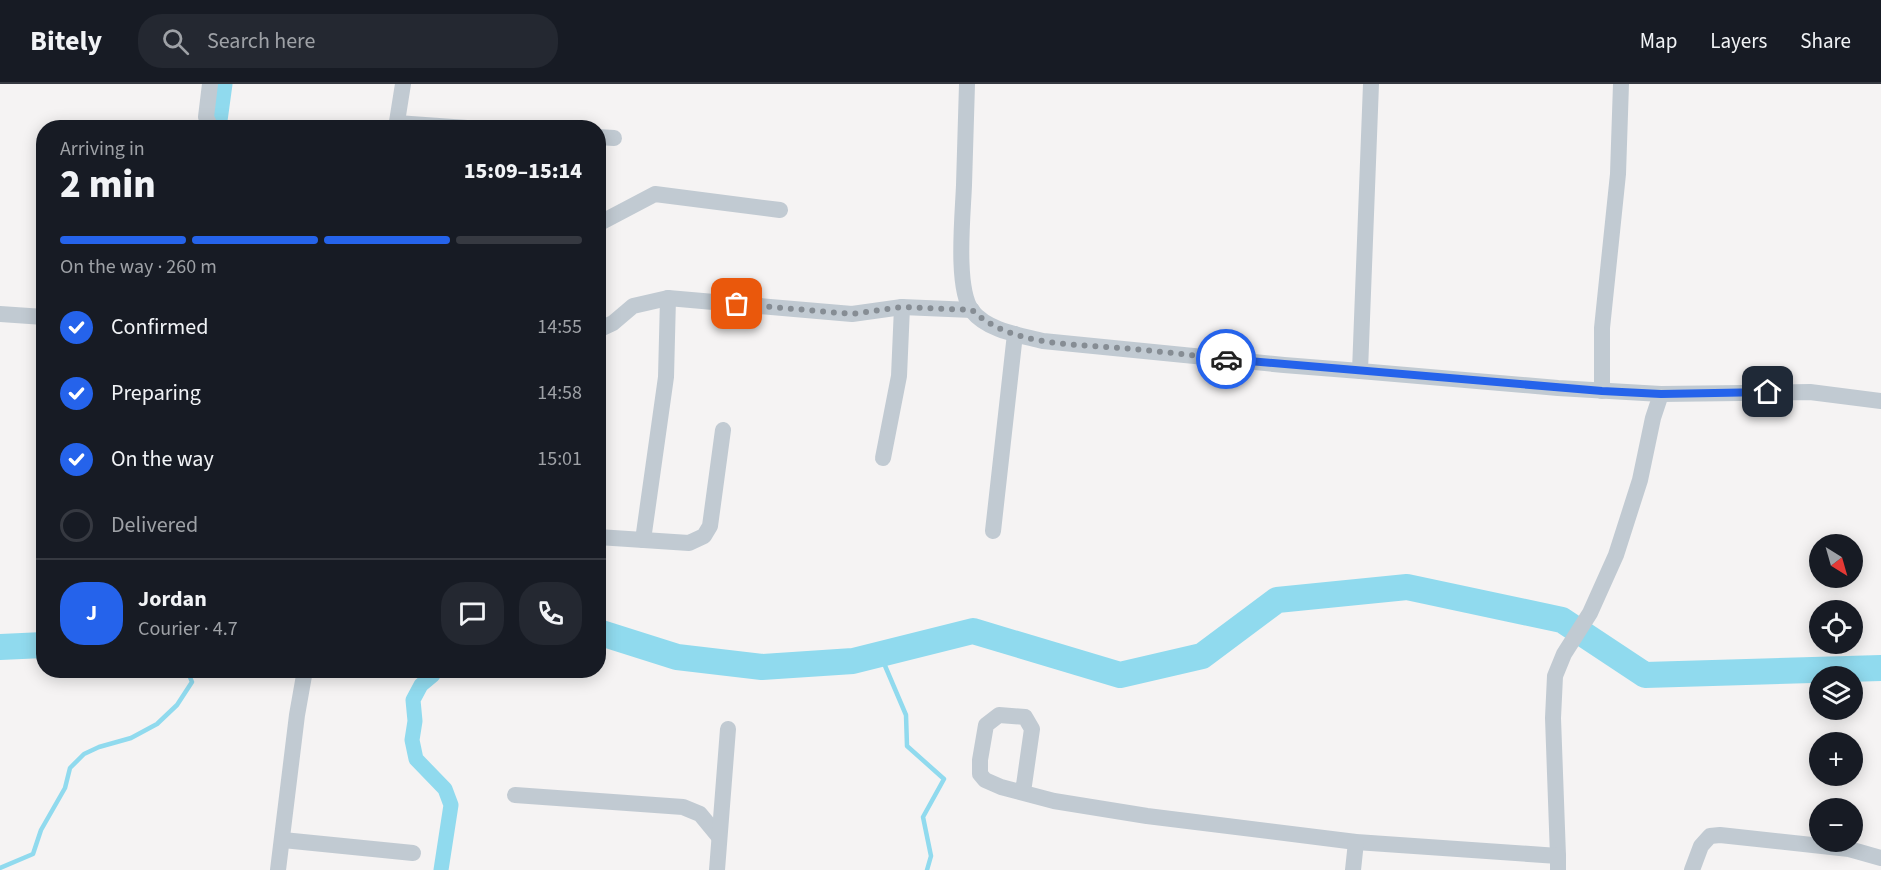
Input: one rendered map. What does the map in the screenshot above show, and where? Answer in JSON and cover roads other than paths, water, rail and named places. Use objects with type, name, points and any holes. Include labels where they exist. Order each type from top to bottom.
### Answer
[{"type":"street","points":[[208,120],[206,117],[210,84]]},
{"type":"street","points":[[397,120],[403,84]]},
{"type":"street","points":[[967,84],[962,264],[966,296],[972,310],[983,321],[1015,334],[1043,341],[1284,365],[1602,391],[1661,394],[1810,392],[1881,401]]},
{"type":"street","points":[[1360,370],[1371,84]]},
{"type":"street","points":[[1602,391],[1602,328],[1617,174],[1621,84]]},
{"type":"street","points":[[606,220],[655,194],[780,210]]},
{"type":"street","points":[[606,327],[633,306],[668,298],[852,314],[902,307],[972,310]]},
{"type":"street","points":[[643,540],[666,377],[668,298]]},
{"type":"street","points":[[883,458],[899,376],[902,307]]},
{"type":"street","points":[[0,314],[36,316]]},
{"type":"street","points":[[993,531],[1015,334]]},
{"type":"street","points":[[1023,792],[1032,729],[1025,717],[999,715],[986,725],[980,774],[985,780],[1023,792],[1081,806],[1147,816],[1356,842],[1558,863],[1553,740],[1555,676],[1570,644],[1590,613],[1616,555],[1640,480],[1653,418],[1661,394]]},
{"type":"street","points":[[606,538],[689,543],[704,536],[710,526],[723,430]]},
{"type":"street","points":[[278,870],[304,678]]},
{"type":"street","points":[[717,870],[728,729]]},
{"type":"street","points":[[515,795],[683,807],[700,814],[719,837]]},
{"type":"street","points":[[1692,870],[1701,846],[1710,836],[1720,835],[1848,849],[1881,858]]},
{"type":"street","points":[[283,840],[413,853]]},
{"type":"street","points":[[1353,870],[1356,842]]},
{"type":"waterway","points":[[220,120],[225,84]]},
{"type":"waterway","points":[[606,635],[677,657],[762,667],[853,661],[973,631],[1120,675],[1202,656],[1277,600],[1407,587],[1562,620],[1645,675],[1881,668]]},
{"type":"waterway","points":[[0,647],[36,645]]},
{"type":"waterway","points":[[880,654],[906,715],[907,746],[944,779],[923,817],[931,856],[927,870]]},
{"type":"waterway","points":[[0,868],[33,854],[41,830],[65,788],[70,768],[84,754],[131,738],[157,724],[177,705],[192,682],[190,678]]},
{"type":"waterway","points":[[429,678],[421,685],[413,700],[415,721],[412,740],[416,759],[445,789],[451,805],[441,870]]}]
